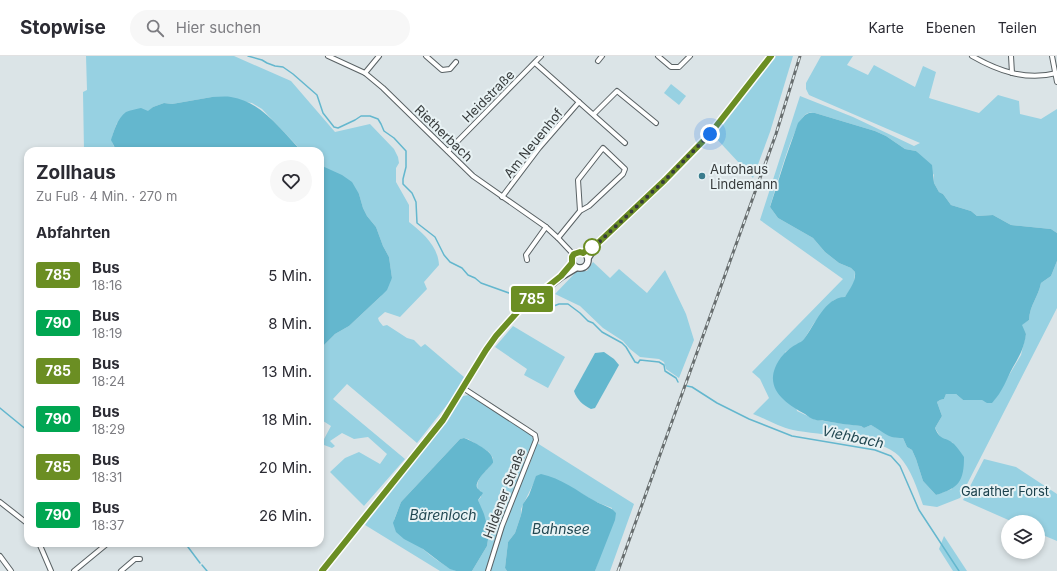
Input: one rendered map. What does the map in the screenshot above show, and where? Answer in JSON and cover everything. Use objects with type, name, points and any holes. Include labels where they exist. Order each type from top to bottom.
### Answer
[{"type":"main road","points":[[574,265],[572,257],[574,254],[580,252],[583,253],[598,243],[665,180],[710,134],[771,56]]},
{"type":"main road","points":[[574,265],[583,268],[598,243]]},
{"type":"main road","points":[[583,253],[588,258]]},
{"type":"main road","points":[[322,571],[443,420],[496,336],[521,308],[574,265]]},
{"type":"street","name":"Rietherbach","points":[[328,56],[365,73],[383,88],[473,176],[546,228],[574,254]]},
{"type":"street","points":[[365,73],[379,56]]},
{"type":"street","points":[[426,56],[442,70],[450,69],[456,62]]},
{"type":"street","name":"Heidstraße","points":[[448,151],[542,56]]},
{"type":"street","points":[[598,61],[602,56]]},
{"type":"street","points":[[658,56],[671,67],[679,67],[690,56]]},
{"type":"street","points":[[972,56],[991,67],[1012,73],[1034,76],[1056,73]]},
{"type":"street","points":[[1011,56],[1012,73]]},
{"type":"street","points":[[1052,56],[1057,82]]},
{"type":"street","points":[[535,63],[625,143]]},
{"type":"street","points":[[594,114],[618,91],[656,123]]},
{"type":"street","name":"Am Neuenhof","points":[[502,197],[539,148],[579,102]]},
{"type":"street","points":[[558,238],[580,211],[590,206],[623,174],[625,169],[603,148],[578,180],[580,211]]},
{"type":"street","points":[[527,260],[526,255],[546,228]]},
{"type":"street","name":"Hildener Straße","points":[[463,388],[526,428],[535,435],[536,440],[502,526],[488,571]]},
{"type":"street","points":[[0,502],[24,521]]},
{"type":"street","points":[[41,547],[51,571]]},
{"type":"street","points":[[74,571],[103,547]]},
{"type":"street","points":[[0,556],[11,571]]},
{"type":"street","points":[[121,571],[134,559],[140,559]]},
{"type":"green space","points":[[86,56],[234,56],[291,81],[335,132],[370,124],[394,149],[399,163],[396,168],[396,182],[409,205],[409,222],[429,240],[436,252],[439,265],[424,282],[427,289],[400,317],[385,312],[378,318],[383,326],[387,325],[407,338],[414,340],[421,347],[425,344],[464,377],[454,396],[417,443],[347,384],[333,399],[405,459],[364,506],[330,472],[345,458],[359,452],[380,464],[387,454],[368,437],[354,439],[342,433],[330,441],[335,446],[332,448],[324,445],[324,439],[331,426],[324,422],[324,345],[335,334],[349,326],[381,296],[392,278],[389,257],[376,227],[367,216],[363,208],[359,194],[324,168],[324,147],[298,147],[262,109],[252,103],[212,97],[172,104],[164,103],[153,107],[148,112],[145,111],[117,123],[112,139],[114,147],[84,147],[83,92],[87,90]]},
{"type":"green space","points":[[776,56],[793,56],[770,132],[753,178],[714,136]]},
{"type":"green space","points":[[821,56],[853,56],[847,65],[868,75],[874,65],[915,87],[923,66],[936,72],[929,98],[979,113],[998,95],[1019,101],[1020,114],[1041,119],[1057,109],[1057,233],[1051,229],[1011,225],[993,215],[977,216],[971,211],[951,205],[943,194],[939,192],[934,183],[934,175],[916,151],[905,149],[886,136],[875,131],[815,113],[806,114],[796,130],[790,143],[770,207],[778,218],[813,238],[825,252],[839,263],[851,268],[855,272],[854,284],[845,297],[834,300],[814,323],[803,341],[785,352],[797,411],[816,420],[861,426],[864,428],[871,425],[896,438],[903,438],[907,447],[912,450],[923,481],[936,495],[952,489],[953,443],[941,438],[935,428],[942,416],[937,402],[944,399],[946,394],[956,394],[963,400],[982,400],[992,402],[995,399],[1021,355],[1026,334],[1021,325],[1029,320],[1041,283],[1051,276],[1057,261],[1057,308],[960,498],[937,507],[923,505],[907,467],[899,456],[891,450],[865,441],[788,429],[753,414],[769,398],[760,379],[752,372],[843,279],[760,220],[800,96],[853,117],[914,146],[920,143],[809,95],[806,89],[806,83]]},
{"type":"green space","points":[[671,84],[686,96],[679,105],[664,93]]},
{"type":"green space","points":[[593,262],[610,278],[619,269],[647,293],[665,270],[686,314],[694,340],[679,378],[666,369],[664,362],[659,359],[640,357],[623,341],[603,328],[580,306],[555,294],[577,271],[587,271]]},
{"type":"green space","points":[[513,326],[565,357],[548,388],[524,375],[527,369],[495,347]]},
{"type":"green space","points":[[469,395],[531,435],[534,440],[523,462],[529,466],[537,443],[634,504],[610,571],[595,571],[612,508],[596,502],[577,491],[537,476],[521,509],[521,515],[515,533],[508,542],[505,568],[507,571],[472,571],[487,546],[489,533],[478,500],[481,497],[481,491],[478,490],[477,486],[481,476],[493,463],[493,458],[489,452],[464,438],[460,439],[401,502],[394,520],[430,555],[456,571],[440,571],[365,525],[375,509],[445,423],[463,396]]},
{"type":"green space","name":"Garather Forst","points":[[984,459],[1016,467],[1057,494],[1057,541],[1045,536],[1045,515],[1001,515],[1001,517],[963,500]]},
{"type":"green space","points":[[944,536],[967,571],[953,571],[939,549]]},
{"type":"water","points":[[212,97],[231,97],[242,100],[262,111],[298,147],[114,147],[111,140],[118,122],[126,112],[141,108],[148,111],[153,107],[164,103],[172,104]]},
{"type":"water","points":[[815,113],[875,131],[886,136],[905,149],[916,151],[932,165],[934,183],[939,192],[943,194],[951,205],[971,211],[977,216],[993,215],[1011,225],[1051,229],[1057,233],[1057,261],[1051,276],[1041,283],[1029,320],[1022,325],[1026,334],[1023,347],[999,394],[992,403],[987,403],[982,400],[963,400],[956,394],[946,394],[944,399],[937,402],[942,416],[935,428],[941,437],[954,444],[958,449],[964,457],[964,465],[959,482],[950,489],[936,495],[923,481],[912,450],[907,447],[903,438],[890,436],[871,425],[864,428],[861,426],[813,419],[786,402],[776,390],[774,384],[773,376],[775,368],[781,357],[790,348],[803,340],[826,307],[838,298],[845,297],[855,279],[855,272],[851,268],[839,263],[825,252],[813,238],[778,218],[770,207],[798,123],[805,115]]},
{"type":"water","points":[[324,167],[342,175],[352,182],[359,194],[363,208],[367,216],[376,227],[389,257],[392,278],[387,290],[381,296],[349,326],[335,334],[324,345]]},
{"type":"water","points":[[604,352],[614,359],[619,365],[595,408],[591,409],[581,402],[574,391],[595,353]]},
{"type":"water","name":"Bärenloch","points":[[464,438],[484,448],[493,458],[493,463],[481,476],[477,483],[478,489],[483,493],[478,500],[484,514],[489,533],[487,546],[472,571],[456,571],[450,569],[423,549],[404,539],[396,532],[393,523],[401,502],[460,439]]},
{"type":"water","name":"Bahnsee","points":[[541,474],[555,478],[616,513],[615,520],[595,571],[507,571],[505,568],[508,542],[515,533],[523,504],[529,495],[536,476]]},
{"type":"waterway","name":"Viehbach","points":[[248,56],[275,66],[283,67],[293,74],[317,95],[323,113],[334,127],[338,128],[361,116],[370,116],[378,119],[384,131],[394,138],[406,151],[406,167],[403,184],[412,193],[416,202],[417,223],[435,237],[444,255],[450,262],[462,268],[468,275],[481,283],[523,298]]},
{"type":"waterway","name":"Viehbach","points":[[533,305],[546,309],[559,304],[568,304],[588,321],[593,323],[602,332],[622,343],[635,362],[638,363],[640,360],[659,362],[664,365],[665,371],[676,378],[678,382]]},
{"type":"waterway","name":"Viehbach","points":[[687,386],[692,387],[717,403],[749,419],[792,436],[875,450],[891,456],[900,466],[919,510],[959,571]]},
{"type":"waterway","points":[[0,408],[24,428]]},
{"type":"waterway","points":[[188,547],[200,563]]},
{"type":"waterway","points":[[202,565],[207,571]]},
{"type":"railway","points":[[618,571],[776,134],[800,56]]},
{"type":"bus line","name":"785","points":[[322,571],[443,420],[496,336],[521,308],[561,276],[572,263],[572,257],[574,254],[580,252],[583,253],[598,243],[694,151],[726,115],[771,56]]},
{"type":"place","name":"Autohaus Lindemann","points":[[702,176]]},
{"type":"route","points":[[592,247],[587,250],[598,243],[665,180],[710,134]]}]
